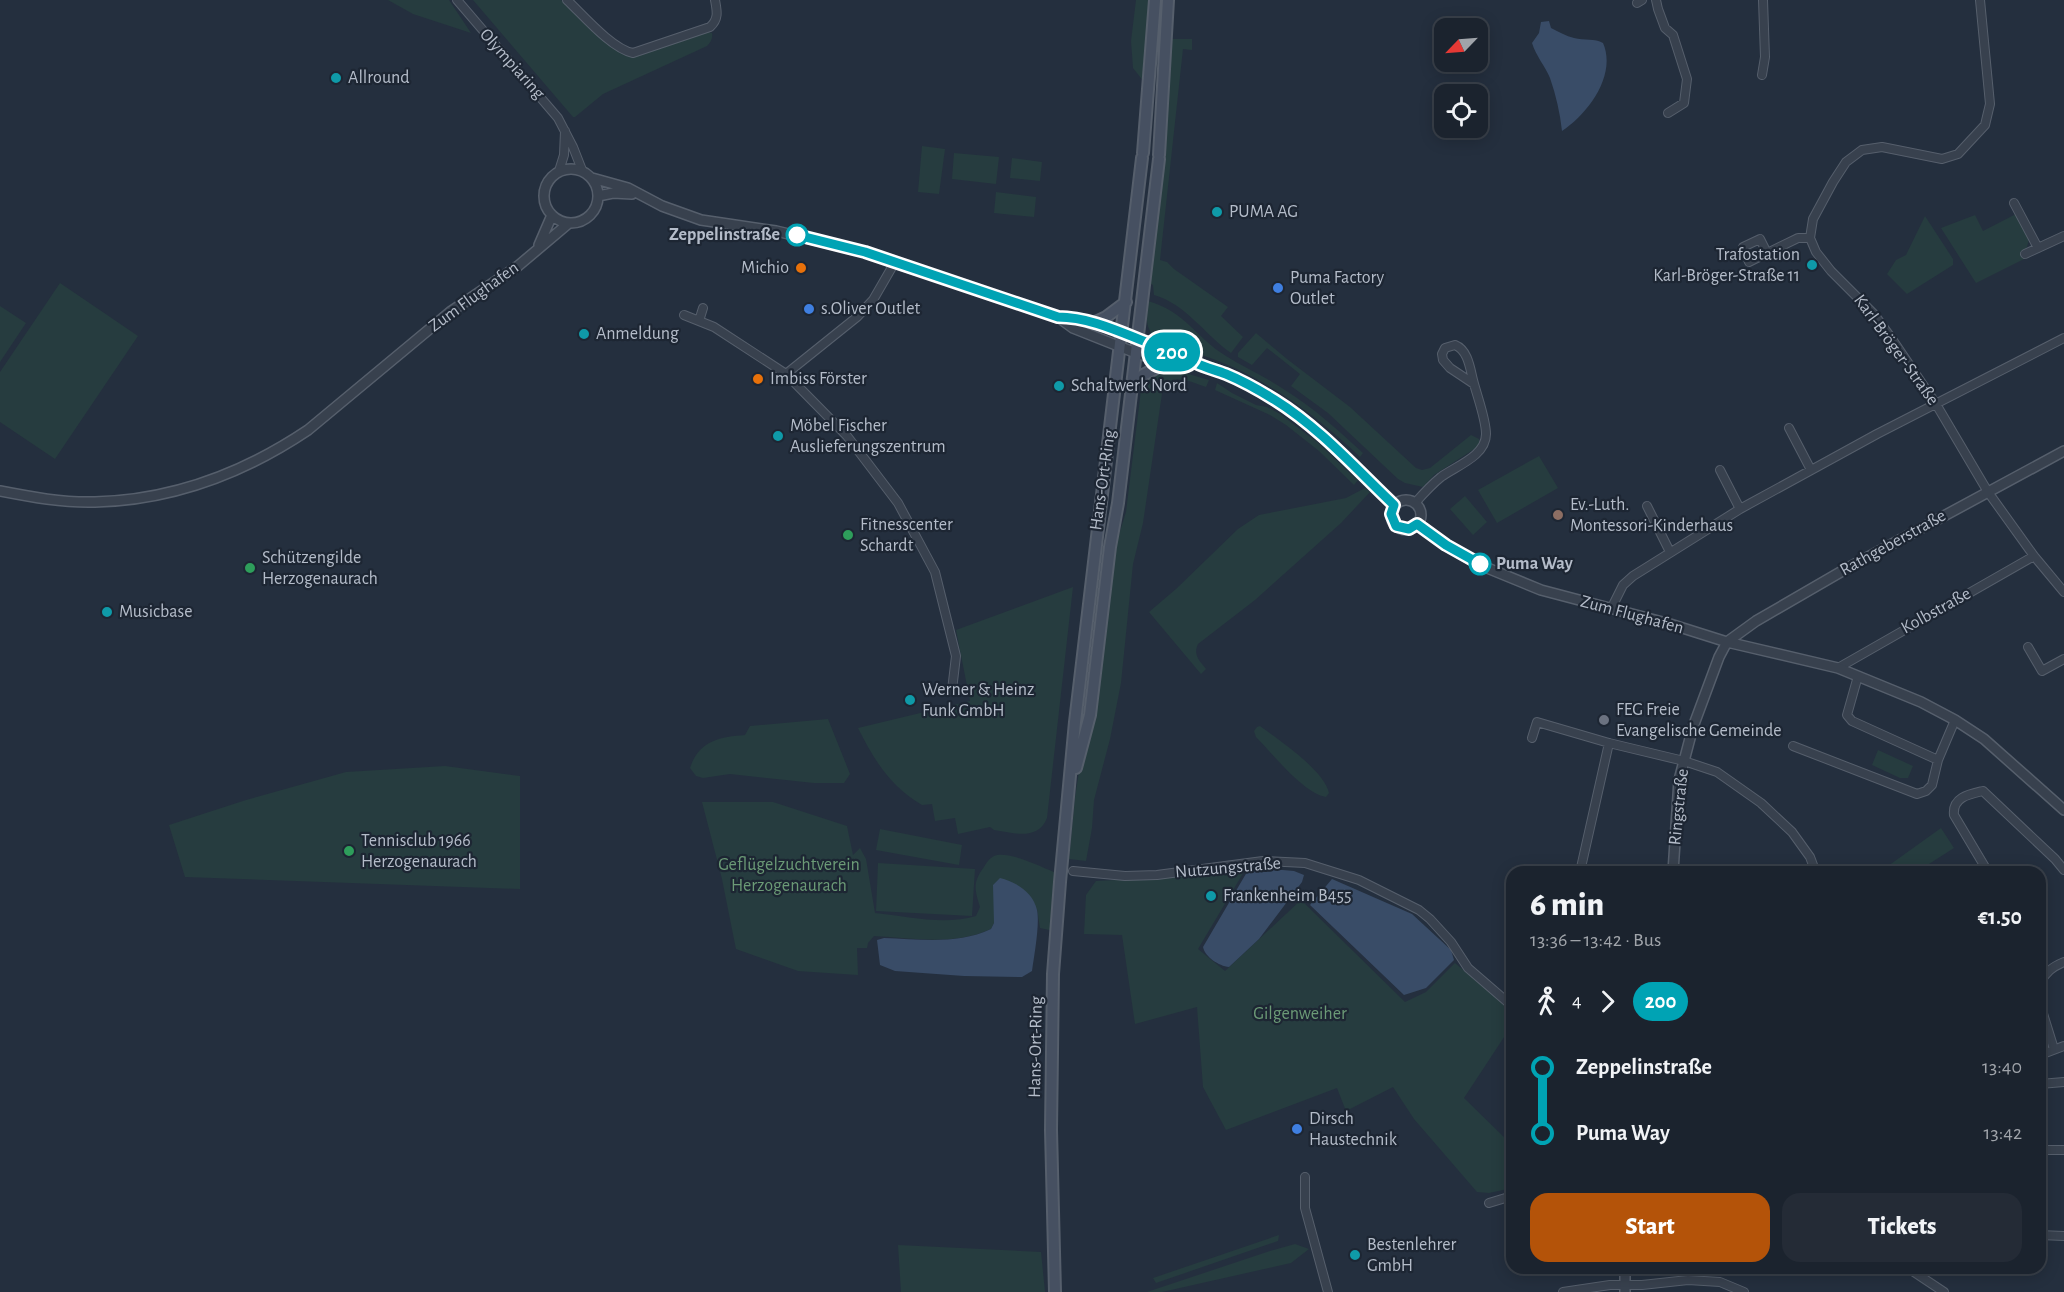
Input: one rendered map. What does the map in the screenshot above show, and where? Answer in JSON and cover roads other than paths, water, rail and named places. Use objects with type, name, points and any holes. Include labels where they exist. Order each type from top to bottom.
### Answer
[{"type":"main road","name":"Hans-Ort-Ring","points":[[1055,1292],[1051,1130],[1053,974],[1060,882],[1067,803],[1143,155],[1155,0]]},
{"type":"main road","name":"Hans-Ort-Ring","points":[[1067,803],[1090,715],[1132,391],[1159,157],[1168,0]]},
{"type":"main road","points":[[1093,323],[1106,317],[1126,302]]},
{"type":"main road","points":[[1132,391],[1143,375],[1166,363]]},
{"type":"street","name":"Olympiaring","points":[[457,0],[548,105],[565,130],[582,170]]},
{"type":"street","points":[[568,0],[625,51],[633,53],[704,30],[714,23],[717,16],[715,0]]},
{"type":"street","points":[[1656,0],[1665,28],[1673,35],[1687,79],[1684,103],[1668,114]]},
{"type":"street","points":[[1762,75],[1765,57],[1764,0]]},
{"type":"street","points":[[1767,253],[1798,238],[1810,238],[1813,219],[1833,182],[1846,162],[1862,150],[1882,147],[1942,159],[1958,154],[1985,125],[1990,104],[1980,0]]},
{"type":"street","points":[[559,171],[564,155],[565,130]]},
{"type":"street","points":[[592,178],[598,196],[596,208],[587,218],[569,223],[563,222],[552,214],[545,203],[545,189],[550,178],[559,171],[582,170],[592,178],[628,188],[682,214],[701,220],[836,244],[1058,317],[1081,319],[1178,354],[1227,374],[1276,400],[1315,430],[1394,505]]},
{"type":"street","points":[[598,196],[620,192],[640,195]]},
{"type":"street","points":[[2014,203],[2038,248]]},
{"type":"street","name":"Zum Flughafen","points":[[537,250],[552,214]]},
{"type":"street","name":"Zum Flughafen","points":[[0,491],[41,499],[94,502],[152,497],[218,479],[244,468],[283,447],[308,430],[450,312],[502,277],[569,223]]},
{"type":"street","points":[[2025,254],[2064,236]]},
{"type":"street","name":"Karl-Bröger-Straße","points":[[1810,238],[1816,252],[1831,271],[1874,314],[1936,404],[1988,492],[2034,556],[2064,592]]},
{"type":"street","points":[[786,374],[857,317],[873,300],[895,262]]},
{"type":"street","points":[[699,321],[703,308]]},
{"type":"street","points":[[684,315],[714,327],[786,374],[847,436],[898,503],[935,572],[956,656],[952,690]]},
{"type":"street","points":[[1058,317],[1073,328],[1166,363],[1176,366],[1197,363]]},
{"type":"street","points":[[1611,609],[1627,580],[1740,509],[1876,434],[2064,338]]},
{"type":"street","points":[[1415,503],[1441,477],[1478,453],[1483,446],[1486,431],[1474,384],[1463,350],[1455,345],[1445,348],[1442,354],[1445,363],[1474,384]]},
{"type":"street","points":[[1790,428],[1811,470]]},
{"type":"street","name":"Rathgeberstraße","points":[[1727,642],[1756,621],[1844,570],[2064,451]]},
{"type":"street","points":[[1720,470],[1740,509]]},
{"type":"street","points":[[1407,500],[1415,503],[1420,511],[1417,524],[1409,529],[1396,526],[1391,514],[1394,505],[1407,500]]},
{"type":"street","points":[[1647,506],[1670,552]]},
{"type":"street","name":"Zum Flughafen","points":[[1417,524],[1446,545],[1511,579],[1541,590],[1727,642],[1838,668],[1857,681],[1921,702],[1984,739],[2064,810]]},
{"type":"street","name":"Kolbstraße","points":[[1838,668],[2034,556]]},
{"type":"street","points":[[2056,582],[2064,579]]},
{"type":"street","name":"Ringstraße","points":[[1673,866],[1677,794],[1684,761],[1709,682],[1727,642]]},
{"type":"street","points":[[2028,646],[2042,671],[2064,659]]},
{"type":"street","points":[[1857,681],[1847,715],[1852,721],[1938,760]]},
{"type":"street","points":[[1793,746],[1917,794],[1926,791],[1932,785],[1938,760],[1955,720]]},
{"type":"street","points":[[1532,738],[1537,722],[1717,772],[1761,802],[1792,832],[1810,857],[1812,866]]},
{"type":"street","points":[[1581,866],[1609,743]]},
{"type":"street","points":[[1984,866],[1954,815],[1953,809],[1965,795],[1983,791],[2064,870]]},
{"type":"street","name":"Nutzungstraße","points":[[1073,871],[1125,876],[1157,875],[1263,861],[1305,863],[1359,880],[1419,910],[1451,942],[1468,968],[1506,1001]]},
{"type":"street","points":[[2046,973],[2054,966],[2064,962]]},
{"type":"street","points":[[2046,1023],[2054,1049]]},
{"type":"street","points":[[2046,1052],[2064,1046]]},
{"type":"street","points":[[2046,1084],[2064,1082]]},
{"type":"street","points":[[2046,1150],[2064,1150]]},
{"type":"street","points":[[1305,1176],[1305,1208],[1328,1292]]},
{"type":"street","points":[[1489,1203],[1506,1198]]},
{"type":"street","points":[[2046,1235],[2064,1236]]},
{"type":"street","points":[[1624,1289],[1625,1274]]},
{"type":"street","points":[[1917,1274],[1944,1292]]},
{"type":"street","points":[[1563,1292],[1610,1285],[1624,1289],[1688,1280],[1720,1282],[1744,1292]]},
{"type":"water","points":[[1549,21],[1551,28],[1565,35],[1603,43],[1606,55],[1606,68],[1598,93],[1581,115],[1562,131],[1558,104],[1550,78],[1532,43],[1539,33],[1541,22]]},
{"type":"water","name":"Gilgenweiher","points":[[1271,869],[1294,871],[1304,875],[1302,882],[1259,939],[1229,967],[1217,963],[1206,954],[1203,947],[1247,872]]},
{"type":"water","points":[[1000,878],[1023,889],[1035,904],[1038,923],[1032,971],[1022,977],[964,976],[895,971],[880,965],[877,940],[884,938],[952,939],[991,929],[994,923],[993,885]]},
{"type":"water","name":"Gilgenweiher","points":[[1332,879],[1412,914],[1451,950],[1454,960],[1426,988],[1404,995],[1310,905]]},
{"type":"place","name":"Allround","points":[[336,78]]},
{"type":"place","name":"PUMA AG","points":[[1217,212]]},
{"type":"place","name":"Zeppelinstraße","points":[[797,235]]},
{"type":"place","name":"Trafostation Karl-Bröger-Straße 11","points":[[1812,265]]},
{"type":"place","name":"Michio","points":[[801,268]]},
{"type":"place","name":"Puma Factory Outlet","points":[[1278,288]]},
{"type":"place","name":"s.Oliver Outlet","points":[[809,309]]},
{"type":"place","name":"Anmeldung","points":[[584,334]]},
{"type":"place","name":"Imbiss Förster","points":[[758,379]]},
{"type":"place","name":"Schaltwerk Nord","points":[[1059,386]]},
{"type":"place","name":"Möbel Fischer Auslieferungszentrum","points":[[778,436]]},
{"type":"place","name":"Ev.-Luth. Montessori-Kinderhaus","points":[[1558,515]]},
{"type":"place","name":"Fitnesscenter Schardt","points":[[848,535]]},
{"type":"place","name":"Puma Way","points":[[1480,564]]},
{"type":"place","name":"Schützengilde Herzogenaurach","points":[[250,568]]},
{"type":"place","name":"Musicbase","points":[[107,612]]},
{"type":"place","name":"Werner & Heinz Funk GmbH","points":[[910,700]]},
{"type":"place","name":"FEG Freie Evangelische Gemeinde","points":[[1604,720]]},
{"type":"place","name":"Tennisclub 1966 Herzogenaurach","points":[[349,851]]},
{"type":"place","name":"Frankenheim B455","points":[[1211,896]]},
{"type":"place","name":"Dirsch Haustechnik","points":[[1297,1129]]},
{"type":"place","name":"Bestenlehrer GmbH","points":[[1355,1255]]},
{"type":"park label","name":"Geflügelzuchtverein Herzogenaurach","points":[[789,875]]}]
